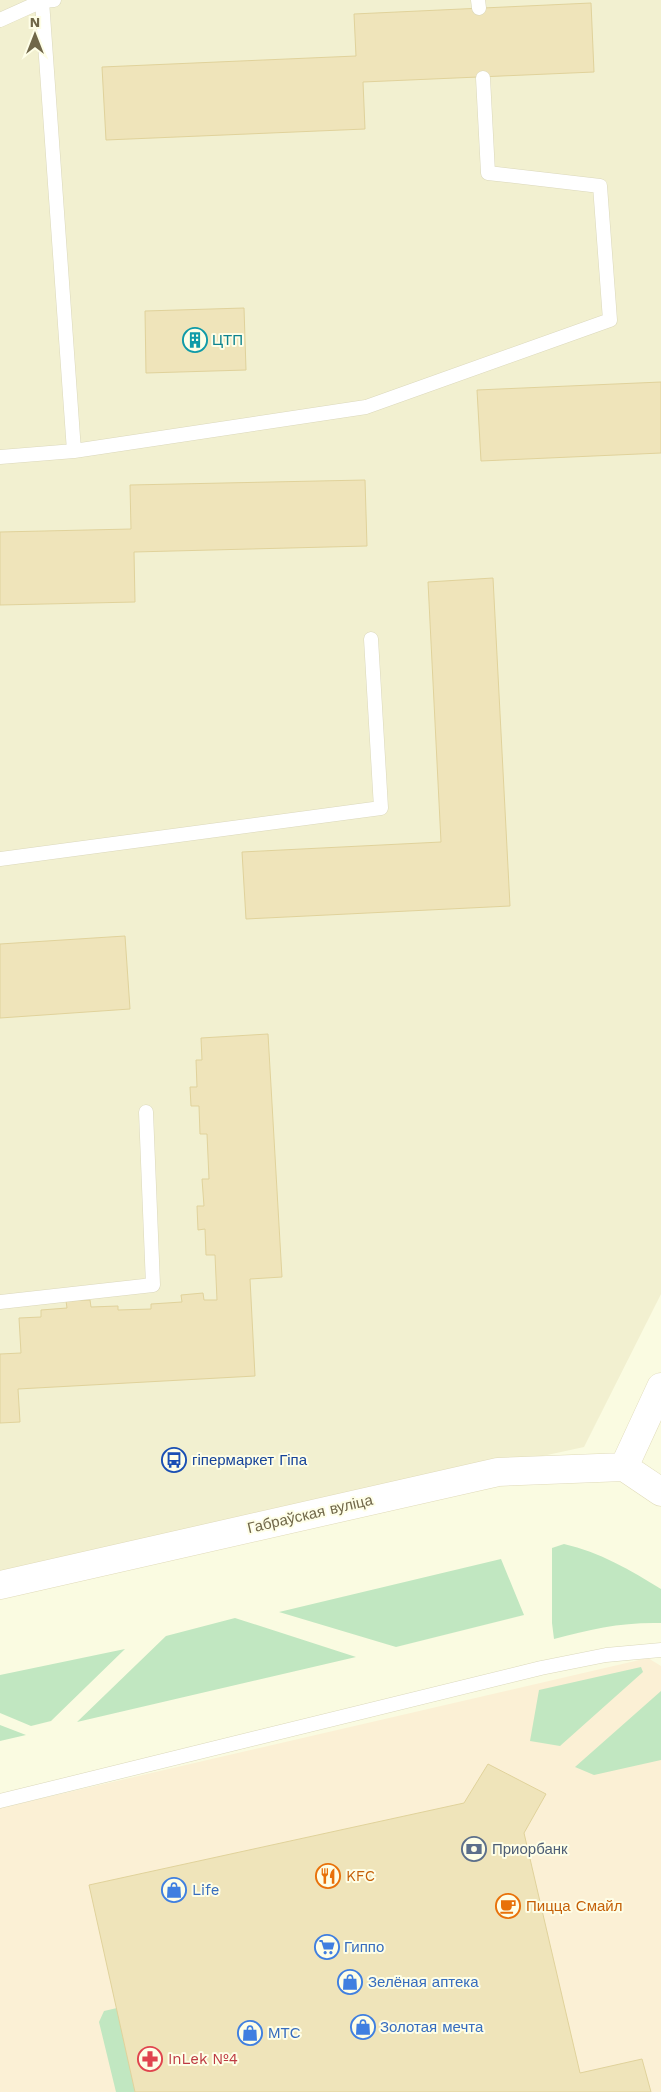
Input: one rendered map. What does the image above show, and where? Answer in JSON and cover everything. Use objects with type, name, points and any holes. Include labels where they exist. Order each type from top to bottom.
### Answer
[{"type":"main road","points":[[661,1387],[624,1467],[661,1492]]},
{"type":"main road","name":"Габраўская вуліца","points":[[0,1585],[498,1472],[624,1467]]},
{"type":"lane","points":[[0,20],[45,0],[74,451]]},
{"type":"lane","points":[[0,457],[74,451],[366,407],[610,320],[600,186],[488,173],[483,78]]},
{"type":"lane","points":[[0,859],[381,808],[371,639]]},
{"type":"lane","points":[[0,1302],[153,1285],[146,1112]]},
{"type":"lane","points":[[0,1801],[541,1668],[606,1655],[661,1650]]},
{"type":"shaded area","points":[[0,0],[661,0],[661,1294],[584,1447],[0,1573]]},
{"type":"shaded area","points":[[648,1658],[661,1666],[661,2092],[0,2092],[0,1808]]},
{"type":"green space","points":[[564,1544],[602,1557],[661,1589],[661,1623],[607,1627],[554,1639],[552,1623],[552,1548]]},
{"type":"green space","points":[[501,1559],[524,1615],[396,1647],[279,1612]]},
{"type":"green space","points":[[235,1618],[356,1657],[77,1722],[166,1636]]},
{"type":"green space","points":[[125,1649],[51,1721],[31,1726],[0,1713],[0,1675]]},
{"type":"green space","points":[[641,1667],[643,1672],[560,1746],[530,1741],[539,1690]]},
{"type":"green space","points":[[661,1691],[661,1760],[594,1775],[575,1767]]},
{"type":"green space","points":[[0,1725],[26,1735],[0,1741]]},
{"type":"green space","points":[[117,2008],[135,2092],[116,2092],[99,2022],[104,2011]]},
{"type":"building","points":[[591,3],[594,72],[363,82],[365,129],[106,140],[102,67],[356,56],[354,14]]},
{"type":"building","name":"ЦТП","points":[[244,308],[246,370],[146,373],[145,311]]},
{"type":"building","points":[[661,382],[661,453],[481,461],[477,390]]},
{"type":"building","points":[[365,480],[367,546],[134,552],[135,602],[0,605],[0,532],[131,529],[130,485]]},
{"type":"building","points":[[493,578],[510,906],[246,919],[242,852],[441,842],[428,582]]},
{"type":"building","points":[[125,936],[130,1009],[0,1018],[0,944]]},
{"type":"building","points":[[268,1034],[282,1277],[250,1279],[255,1376],[18,1389],[20,1422],[0,1423],[0,1354],[21,1353],[19,1318],[41,1317],[41,1310],[67,1308],[66,1301],[90,1300],[91,1307],[118,1306],[118,1310],[151,1309],[151,1304],[182,1302],[181,1295],[203,1293],[204,1300],[217,1300],[215,1255],[206,1255],[205,1229],[198,1230],[197,1206],[204,1206],[202,1179],[209,1179],[207,1134],[200,1134],[199,1106],[191,1106],[190,1087],[197,1087],[196,1060],[202,1060],[201,1038]]},
{"type":"building","name":"Гиппо","points":[[488,1764],[546,1794],[524,1833],[580,2073],[642,2059],[651,2092],[135,2092],[89,1885],[464,1803]]},
{"type":"place","name":"ЦТП","points":[[195,340]]},
{"type":"place","name":"гіпермаркет Гіпа","points":[[174,1460]]},
{"type":"place","name":"Приорбанк","points":[[474,1849]]},
{"type":"place","name":"KFC","points":[[328,1876]]},
{"type":"place","name":"Life","points":[[174,1890]]},
{"type":"place","name":"Пицца Смайл","points":[[508,1906]]},
{"type":"place","name":"Гиппо","points":[[327,1947]]},
{"type":"place","name":"Зелёная аптека","points":[[350,1982]]},
{"type":"place","name":"Золотая мечта","points":[[363,2027]]},
{"type":"place","name":"МТС","points":[[250,2033]]},
{"type":"place","name":"InLek №4","points":[[150,2059]]}]
